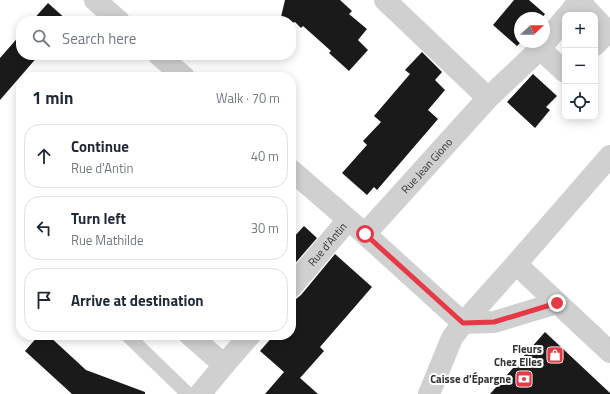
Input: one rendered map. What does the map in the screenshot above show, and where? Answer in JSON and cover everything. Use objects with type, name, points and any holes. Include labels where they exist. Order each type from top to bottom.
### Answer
[{"type":"street","points":[[95,0],[113,16]]},
{"type":"street","points":[[385,0],[488,98]]},
{"type":"street","points":[[570,12],[579,1],[589,12]]},
{"type":"street","points":[[598,21],[608,32],[598,42]]},
{"type":"street","name":"Rue Jean Giono","points":[[365,234],[488,98],[540,49],[562,22]]},
{"type":"street","points":[[540,49],[562,69]]},
{"type":"street","points":[[165,60],[178,72]]},
{"type":"street","points":[[429,394],[452,338],[463,323],[610,156]]},
{"type":"street","name":"Rue d'Antin","points":[[296,174],[365,234],[463,323]]},
{"type":"street","name":"Rue d'Antin","points":[[296,281],[348,220]]},
{"type":"street","points":[[516,264],[610,352]]},
{"type":"street","points":[[463,323],[494,322],[557,303]]},
{"type":"street","points":[[196,340],[224,365]]},
{"type":"street","points":[[200,394],[246,340]]},
{"type":"lane","points":[[132,340],[188,394]]},
{"type":"building","points":[[285,0],[340,0],[352,11],[349,14],[367,29],[358,40],[368,50],[349,71],[329,53],[331,51],[303,26],[301,28],[296,23],[296,16],[281,16]]},
{"type":"building","points":[[514,0],[529,0],[543,12],[514,12],[514,43],[493,25]]},
{"type":"building","points":[[48,3],[62,16],[36,16]]},
{"type":"building","points":[[16,40],[16,60],[35,60],[24,72],[16,72],[16,82],[0,100],[0,58]]},
{"type":"building","points":[[422,52],[442,72],[435,80],[445,90],[428,110],[438,119],[377,190],[374,187],[367,195],[342,173],[367,145],[363,141],[381,122],[374,116],[410,74],[405,70]]},
{"type":"building","points":[[533,74],[557,96],[546,107],[550,110],[535,128],[507,102]]},
{"type":"building","points":[[304,226],[317,238],[296,262],[296,235]]},
{"type":"building","points":[[335,254],[372,287],[320,347],[324,351],[300,378],[318,394],[265,394],[284,372],[260,351],[270,340],[296,340],[296,299]]},
{"type":"building","points":[[545,332],[610,393],[610,394],[490,394]]},
{"type":"building","points":[[35,340],[53,340],[86,370],[145,392],[145,394],[72,394],[25,351]]},
{"type":"place","name":"Fleurs Chez Elles","points":[[555,355]]},
{"type":"place","name":"Caisse d'Épargne","points":[[524,379]]},
{"type":"route","points":[[365,234],[463,323],[494,322],[557,303]]}]
